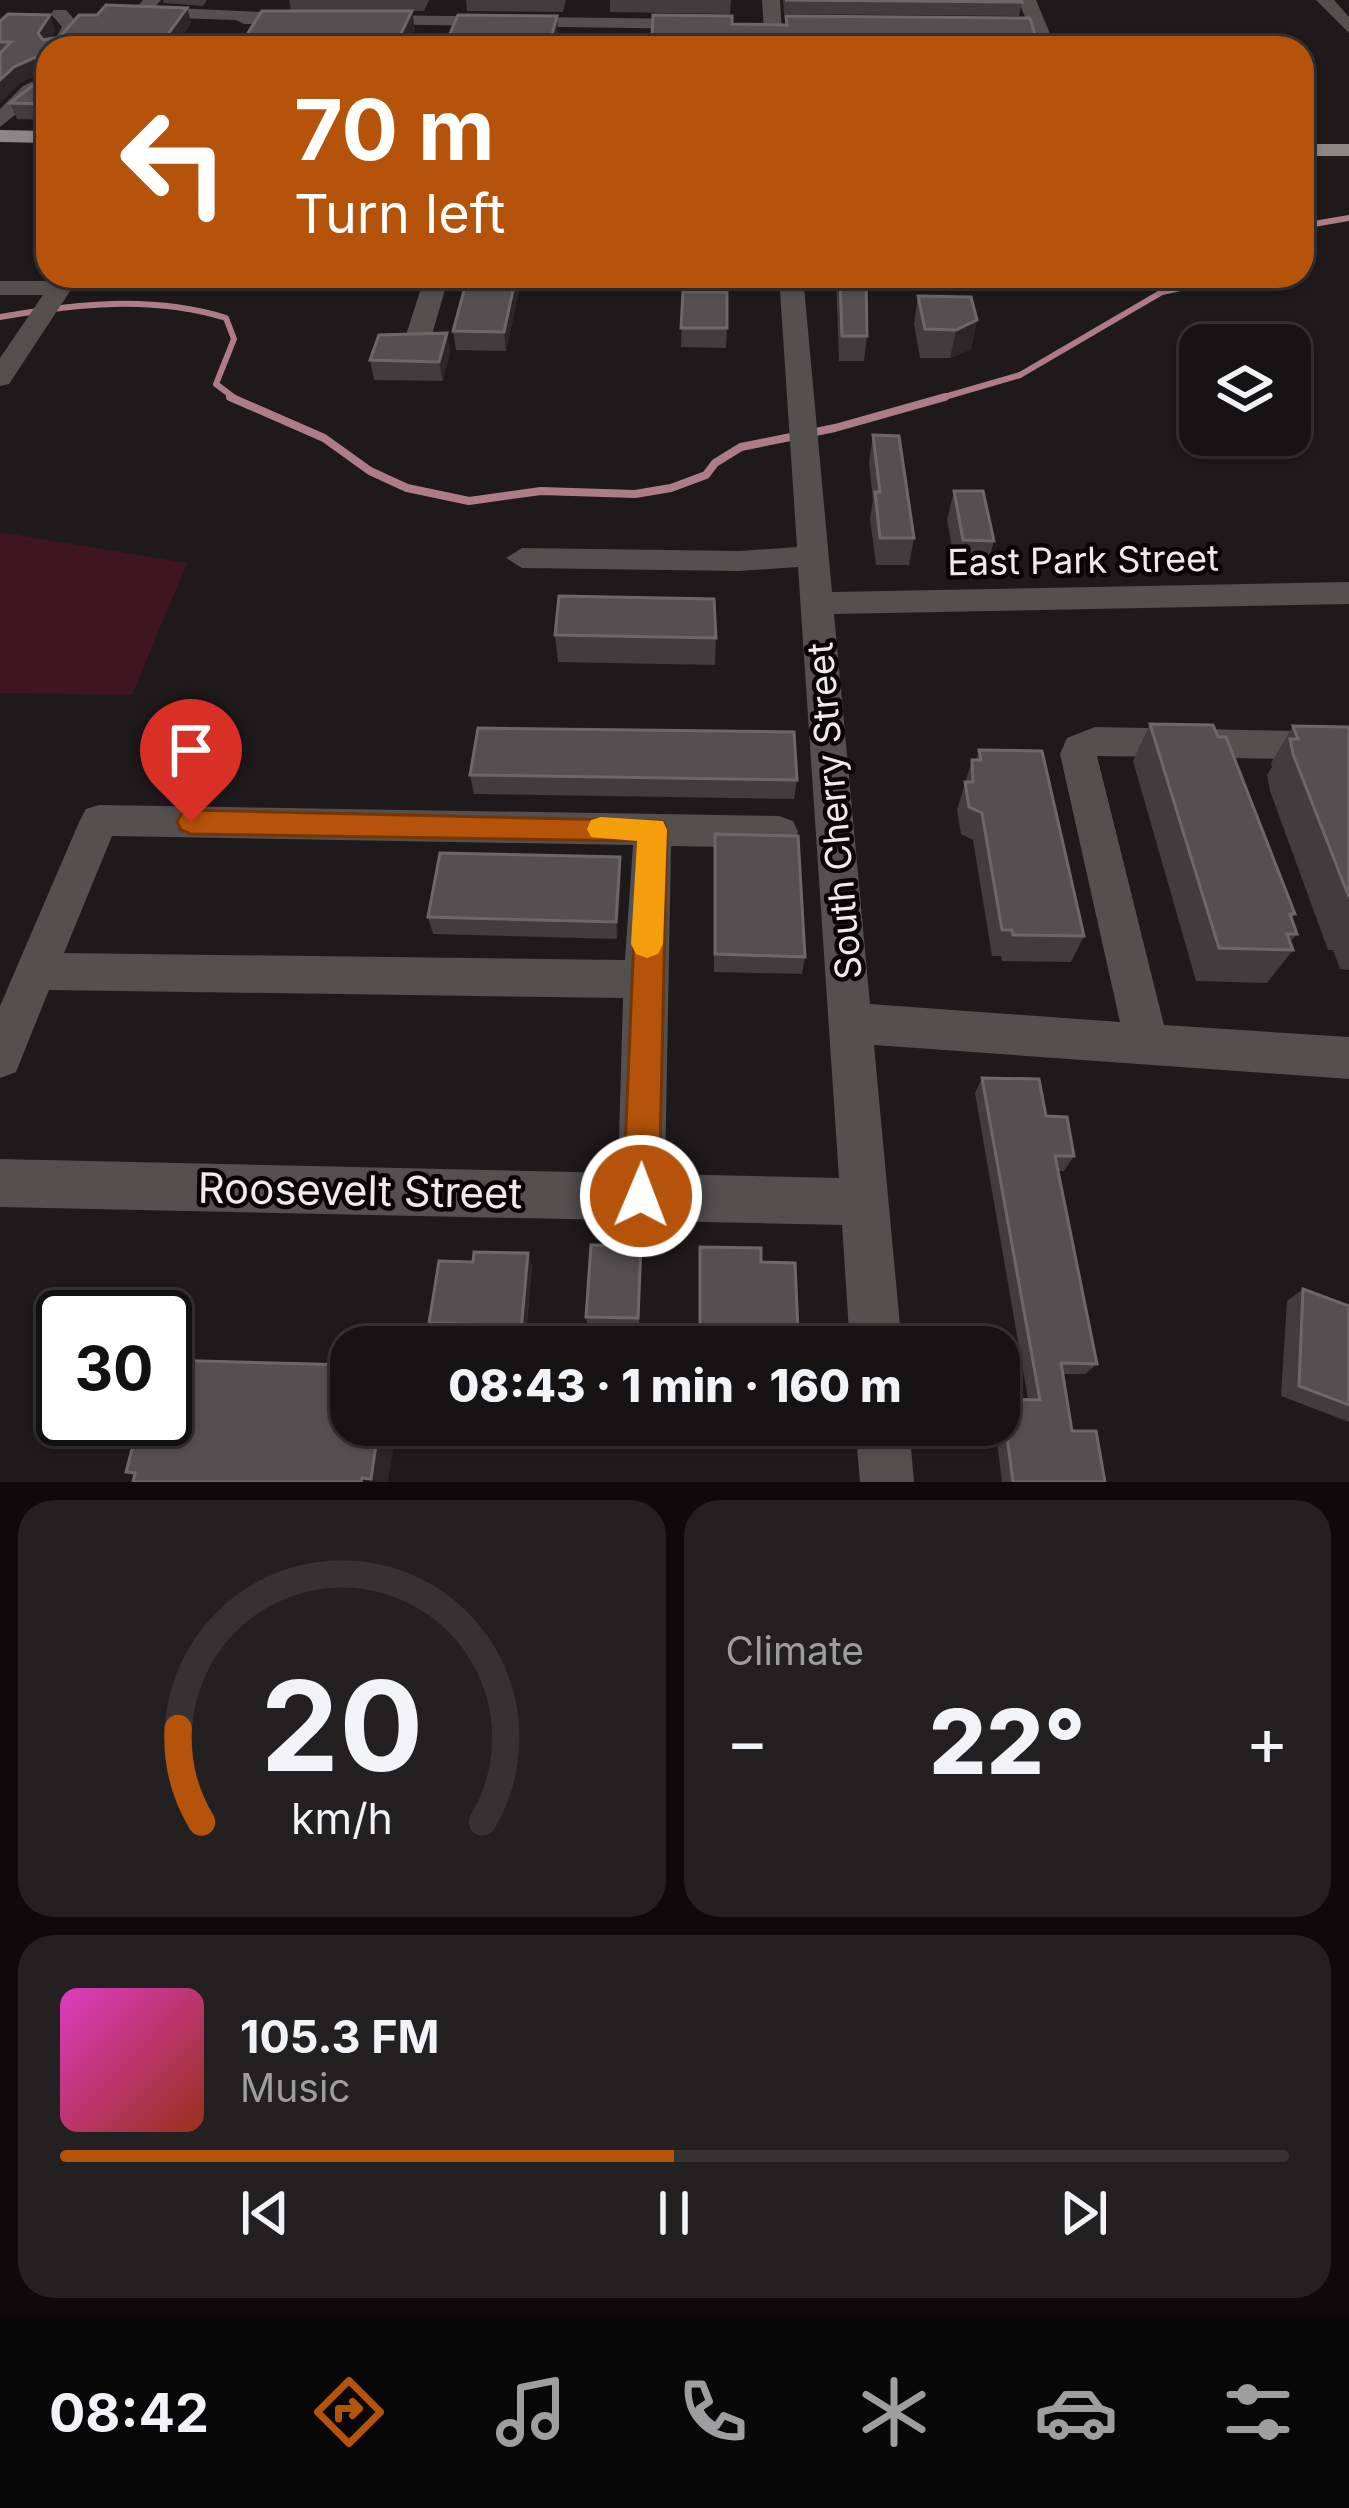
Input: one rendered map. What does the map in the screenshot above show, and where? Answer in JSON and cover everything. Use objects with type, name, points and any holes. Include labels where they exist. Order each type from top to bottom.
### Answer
[{"type":"main road","points":[[0,136],[36,137]]},
{"type":"main road","points":[[1314,148],[1349,150]]},
{"type":"street","points":[[152,0],[142,12],[209,7],[246,17],[334,20]]},
{"type":"street","points":[[374,36],[398,0]]},
{"type":"street","points":[[509,36],[519,0]]},
{"type":"street","points":[[643,36],[646,0]]},
{"type":"street","points":[[771,0],[773,36]]},
{"type":"street","points":[[1027,0],[1042,36]]},
{"type":"street","points":[[1325,0],[1347,23]]},
{"type":"street","points":[[60,14],[72,27],[65,36]]},
{"type":"street","points":[[358,20],[730,24]]},
{"type":"street","points":[[751,24],[794,25]]},
{"type":"street","points":[[1005,26],[1038,26]]},
{"type":"street","points":[[0,122],[34,82]]},
{"type":"street","points":[[0,288],[60,288]]},
{"type":"street","points":[[0,378],[60,288]]},
{"type":"street","points":[[418,338],[433,288]]},
{"type":"street","name":"South Cherry Street","points":[[792,288],[874,1326]]},
{"type":"street","points":[[522,558],[740,561],[814,556]]},
{"type":"street","name":"East Park Street","points":[[818,602],[1349,592]]},
{"type":"street","points":[[1146,1042],[1078,750],[1095,741],[1349,746]]},
{"type":"street","points":[[0,1057],[99,820],[779,832]]},
{"type":"street","points":[[641,1196],[652,830]]},
{"type":"street","points":[[36,971],[645,979]]},
{"type":"street","points":[[850,1023],[1349,1058]]},
{"type":"street","name":"Roosevelt Street","points":[[0,1183],[865,1202]]},
{"type":"street","points":[[884,1446],[887,1482]]},
{"type":"shaded area","points":[[0,532],[187,563],[132,695],[0,693]]},
{"type":"building","points":[[785,0],[1021,0],[1022,2]]},
{"type":"building","points":[[106,5],[187,8],[167,36],[61,36],[79,15],[97,15]]},
{"type":"building","points":[[262,11],[412,11],[400,36],[246,36]]},
{"type":"building","points":[[8,14],[50,15],[38,33],[36,57],[0,80],[0,53],[11,42],[0,42],[0,21]]},
{"type":"building","points":[[458,15],[557,16],[552,36],[449,36]]},
{"type":"building","points":[[653,15],[732,16],[732,24],[787,25],[786,16],[1030,18],[1035,36],[652,36]]},
{"type":"building","points":[[36,83],[36,104],[10,103]]},
{"type":"building","points":[[465,288],[513,288],[504,332],[453,331]]},
{"type":"building","points":[[840,288],[866,288],[867,336],[842,336]]},
{"type":"building","points":[[683,292],[727,292],[727,328],[681,328]]},
{"type":"building","points":[[918,296],[971,297],[977,320],[956,330],[925,329]]},
{"type":"building","points":[[447,333],[439,362],[370,360],[379,335]]},
{"type":"building","points":[[873,435],[899,436],[914,538],[880,538]]},
{"type":"building","points":[[954,491],[983,491],[994,541],[963,540]]},
{"type":"building","points":[[559,596],[714,599],[716,638],[555,635]]},
{"type":"building","points":[[1150,724],[1213,725],[1218,737],[1226,737],[1295,914],[1290,914],[1297,934],[1287,934],[1293,950],[1219,948]]},
{"type":"building","points":[[1293,726],[1349,727],[1349,897],[1293,754],[1290,739],[1298,739]]},
{"type":"building","points":[[478,728],[794,732],[797,780],[470,775]]},
{"type":"building","points":[[979,750],[1042,751],[1084,936],[1013,935],[1012,930],[1002,930],[982,813],[969,807],[965,782],[973,782],[972,760],[981,760]]},
{"type":"building","points":[[715,834],[798,836],[805,957],[715,954]]},
{"type":"building","points":[[440,853],[620,857],[616,922],[428,917]]},
{"type":"building","points":[[982,1078],[1039,1079],[1046,1116],[1067,1117],[1074,1156],[1055,1156],[1097,1364],[1061,1363],[1072,1431],[1096,1431],[1105,1482],[1013,1482],[1008,1446],[1020,1446],[1020,1399],[1040,1400]]},
{"type":"building","points":[[591,1245],[641,1246],[638,1318],[586,1317]]},
{"type":"building","points":[[700,1247],[761,1248],[761,1262],[795,1263],[798,1326],[700,1326]]},
{"type":"building","points":[[474,1252],[528,1253],[522,1326],[429,1323],[439,1261],[473,1262]]},
{"type":"building","points":[[1303,1289],[1349,1306],[1349,1405],[1299,1386]]},
{"type":"building","points":[[192,1361],[330,1364],[330,1446],[376,1446],[371,1479],[361,1482],[133,1482],[135,1473],[126,1472],[133,1446],[192,1446]]},
{"type":"waterway","points":[[1314,224],[1349,218]]},
{"type":"waterway","points":[[934,400],[1020,375],[1162,292],[1180,288]]},
{"type":"waterway","points":[[0,317],[57,308],[142,304],[226,318],[234,339],[216,384],[237,400]]},
{"type":"waterway","points":[[230,397],[324,438],[370,471],[407,488],[469,501],[541,491],[635,494],[671,488],[706,475],[715,463],[741,447],[835,428],[945,397]]},
{"type":"slow traffic","points":[[601,829],[652,830],[647,944]]},
{"type":"route","points":[[191,822],[652,830],[641,1196]]}]
